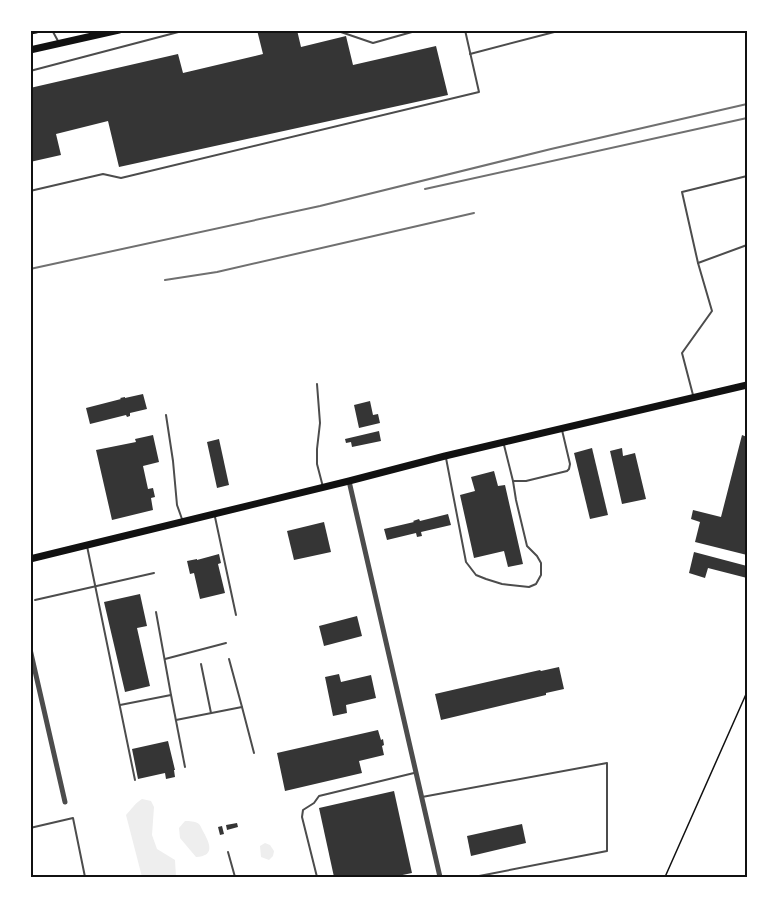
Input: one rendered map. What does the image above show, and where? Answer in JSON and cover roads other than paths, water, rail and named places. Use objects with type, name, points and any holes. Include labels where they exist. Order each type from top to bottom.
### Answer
[{"type":"main road","points":[[30,32],[36,30]]},
{"type":"main road","points":[[30,50],[119,30]]},
{"type":"main road","points":[[30,559],[445,456],[747,385]]},
{"type":"street","points":[[349,481],[441,877]]},
{"type":"street","points":[[30,649],[64,802]]},
{"type":"lane","points":[[52,30],[59,43]]},
{"type":"lane","points":[[30,71],[186,30]]},
{"type":"lane","points":[[335,30],[374,43],[419,30]]},
{"type":"lane","points":[[30,191],[103,174],[122,178],[479,92],[465,30]]},
{"type":"lane","points":[[470,54],[562,30]]},
{"type":"lane","points":[[694,397],[682,353],[712,311],[698,263],[682,192],[747,176]]},
{"type":"lane","points":[[698,263],[747,245]]},
{"type":"lane","points":[[317,384],[320,423],[317,464],[323,487]]},
{"type":"lane","points":[[166,415],[177,505],[183,522]]},
{"type":"lane","points":[[513,481],[526,481],[567,471],[570,465],[562,428]]},
{"type":"lane","points":[[445,456],[466,562],[476,575],[486,579],[502,584],[529,587],[536,584],[541,575],[541,563],[527,546],[504,442]]},
{"type":"lane","points":[[214,514],[236,615]]},
{"type":"lane","points":[[87,546],[135,780]]},
{"type":"lane","points":[[35,600],[154,573]]},
{"type":"lane","points":[[156,612],[185,767]]},
{"type":"lane","points":[[164,660],[226,643]]},
{"type":"lane","points":[[229,659],[254,753]]},
{"type":"lane","points":[[201,664],[211,713]]},
{"type":"lane","points":[[120,705],[171,695]]},
{"type":"lane","points":[[176,720],[242,707]]},
{"type":"lane","points":[[422,797],[607,763],[607,851],[474,877]]},
{"type":"lane","points":[[317,877],[302,817],[303,810],[314,803],[319,796],[416,773]]},
{"type":"lane","points":[[30,828],[73,818],[85,877]]},
{"type":"lane","points":[[228,852],[235,877]]},
{"type":"railway","points":[[30,269],[320,206],[747,104]]},
{"type":"railway","points":[[425,189],[747,118]]},
{"type":"railway","points":[[165,280],[217,272],[474,213]]}]
